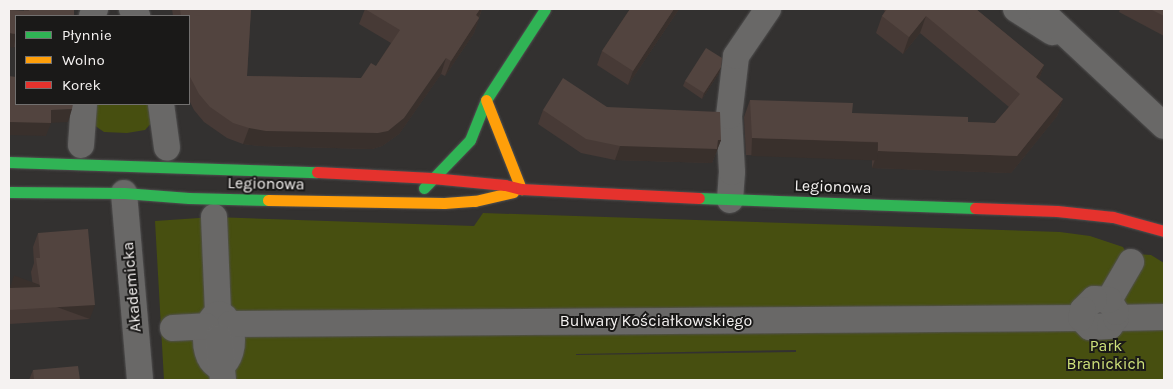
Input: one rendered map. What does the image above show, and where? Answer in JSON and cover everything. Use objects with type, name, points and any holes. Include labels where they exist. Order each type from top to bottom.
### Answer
[{"type":"main road","points":[[463,124],[486,100],[545,9]]},
{"type":"main road","points":[[411,202],[470,140],[486,100]]},
{"type":"main road","points":[[486,100],[522,189]]},
{"type":"main road","points":[[432,178],[443,151]]},
{"type":"main road","name":"Legionowa","points":[[9,162],[212,167],[432,178],[505,185],[522,189],[730,200],[1057,211],[1113,217],[1164,231]]},
{"type":"main road","name":"Legionowa","points":[[9,192],[124,193],[189,198],[411,202],[476,201],[522,189]]},
{"type":"street","points":[[730,200],[732,172],[729,116],[736,56],[768,9]]},
{"type":"street","points":[[1016,9],[1094,60]]},
{"type":"street","points":[[1040,9],[1164,126]]},
{"type":"street","points":[[81,145],[84,105]]},
{"type":"street","points":[[161,105],[167,148]]},
{"type":"street","name":"Akademicka","points":[[124,193],[140,380]]},
{"type":"street","points":[[214,217],[222,380]]},
{"type":"street","points":[[1112,309],[1131,262]]},
{"type":"street","name":"Bulwary Kościałkowskiego","points":[[173,328],[218,325],[1081,318],[1088,304],[1094,299],[1112,309],[1164,317]]},
{"type":"green space","points":[[91,105],[152,105],[155,119],[145,130],[127,133],[104,132],[94,125]]},
{"type":"green space","name":"Park Branickich","points":[[483,213],[1060,232],[1090,236],[1123,247],[1131,262],[1136,254],[1151,255],[1164,263],[1164,380],[164,380],[155,221],[214,217],[474,226]],"holes":[[[796,350],[796,352],[576,355]]]},
{"type":"building","points":[[29,9],[74,9],[74,15],[15,15],[15,34],[9,33],[9,10],[29,11]]},
{"type":"building","points":[[180,9],[251,9],[247,76],[361,78],[371,63],[376,66],[400,30],[365,9],[480,9],[476,15],[479,18],[451,61],[446,58],[404,118],[388,131],[378,133],[266,131],[233,123],[210,107],[199,94],[190,77],[190,15],[181,15]]},
{"type":"building","points":[[630,9],[674,9],[633,71],[602,51]]},
{"type":"building","points":[[887,9],[976,9],[1044,65],[1036,77],[1063,99],[1017,156],[878,151],[878,142],[752,138],[750,100],[853,103],[852,113],[968,117],[968,122],[995,123],[1020,94],[926,16],[909,37],[882,16]]},
{"type":"building","points":[[1150,9],[1164,9],[1164,16]]},
{"type":"building","points":[[706,48],[722,58],[721,67],[704,93],[685,81]]},
{"type":"building","points":[[9,76],[15,77],[15,105],[73,105],[72,109],[51,110],[51,123],[9,122]]},
{"type":"building","points":[[563,78],[607,107],[720,112],[721,140],[718,140],[717,149],[620,146],[586,139],[543,110]]},
{"type":"building","points":[[88,229],[95,305],[9,310],[9,288],[40,287],[36,258],[40,258],[38,233]]},
{"type":"building","points":[[78,366],[80,380],[34,380],[33,370]]},
{"type":"traffic: fast","points":[[424,188],[470,140],[486,100],[545,9]]},
{"type":"traffic: fast","points":[[9,162],[317,172]]},
{"type":"traffic: fast","points":[[9,192],[124,193],[189,198],[268,200]]},
{"type":"traffic: fast","points":[[699,198],[975,208]]},
{"type":"traffic: slow","points":[[486,100],[521,189]]},
{"type":"traffic: slow","points":[[268,200],[444,203],[475,201],[513,192]]},
{"type":"traffic: jam","points":[[317,172],[432,178],[505,185],[521,189],[699,198]]},
{"type":"traffic: jam","points":[[975,208],[1057,211],[1113,217],[1164,231]]}]
